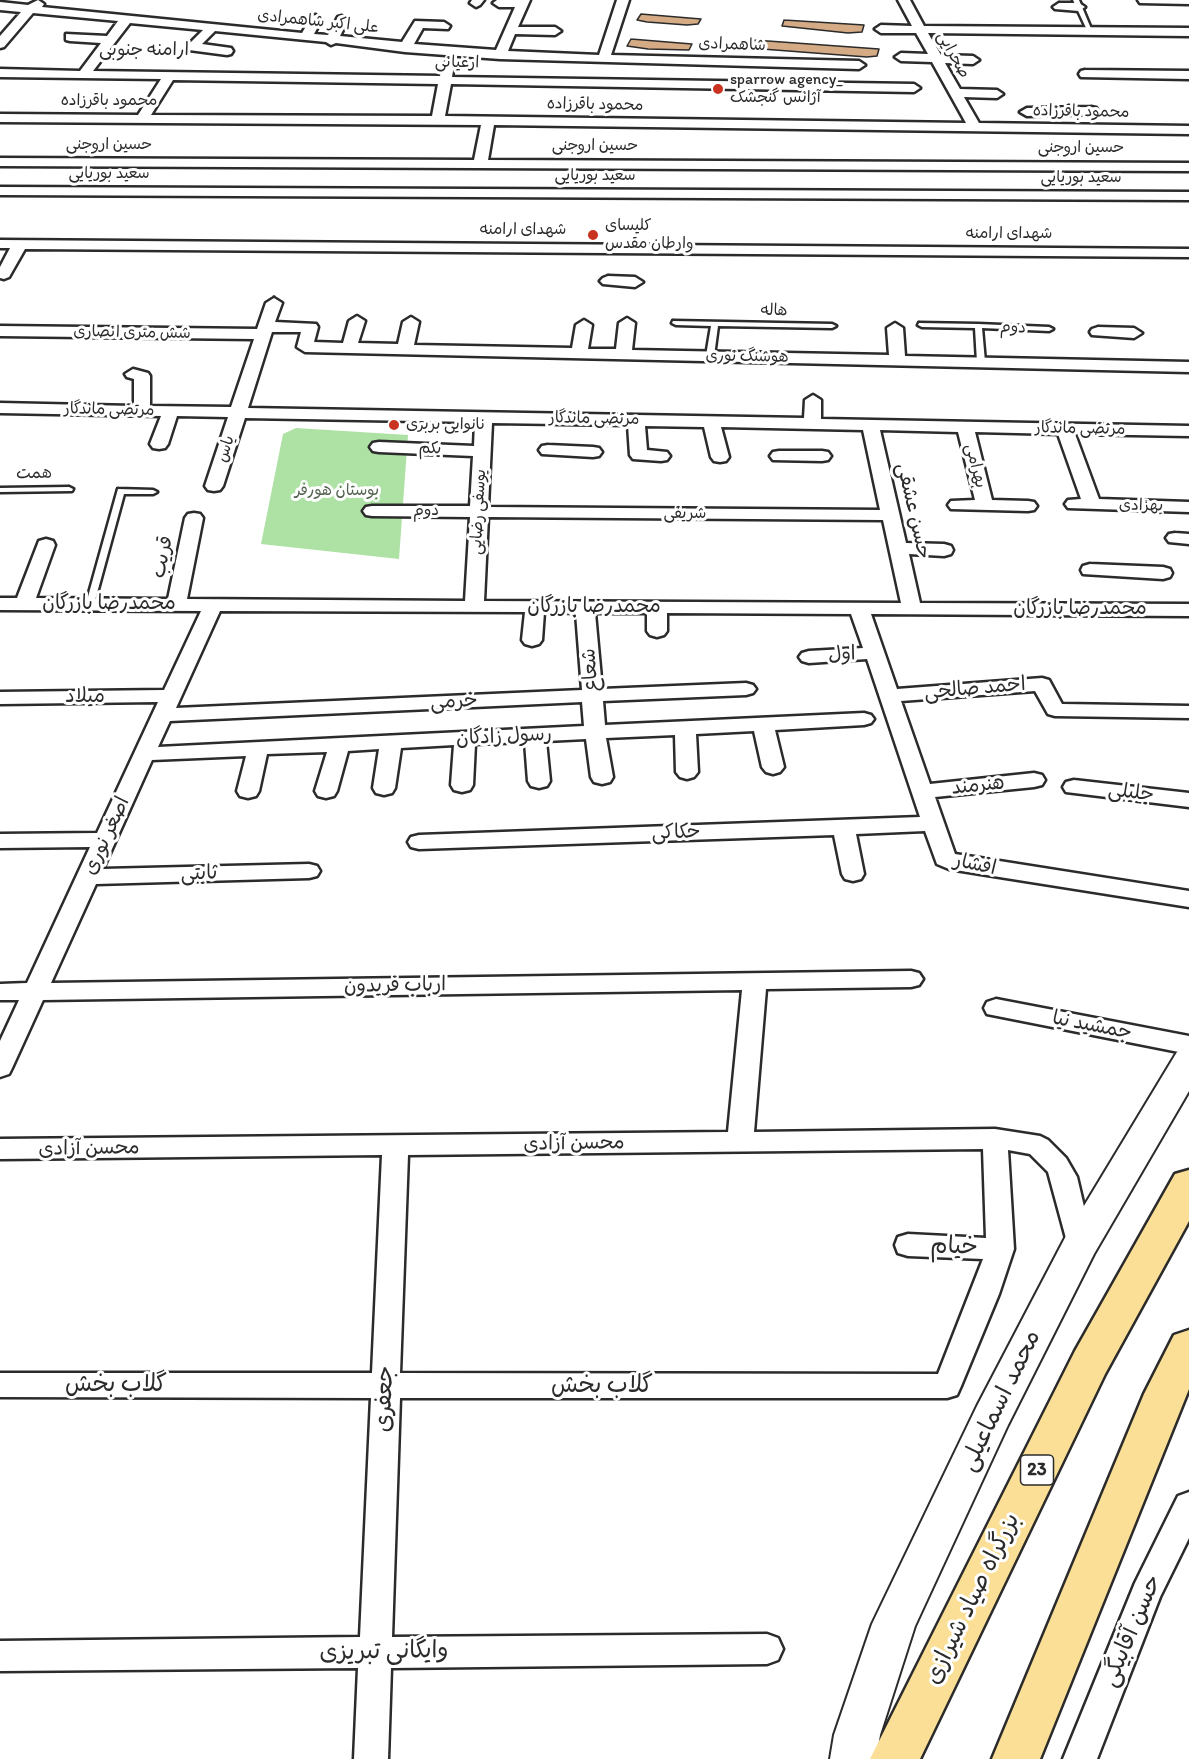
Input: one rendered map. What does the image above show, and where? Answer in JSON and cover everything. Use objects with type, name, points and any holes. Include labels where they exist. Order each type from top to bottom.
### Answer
[{"type":"highway","name":"بزرگراه صیاد شیرازی","points":[[894,1759],[1090,1363],[1189,1185]]},
{"type":"highway","points":[[1016,1759],[1165,1394],[1189,1347]]},
{"type":"main road","name":"محمد اسماعیلی","points":[[853,1759],[857,1735],[894,1624],[991,1418],[1080,1245],[1189,1060]]},
{"type":"street","points":[[0,44],[30,9],[44,0]]},
{"type":"street","points":[[604,58],[623,0]]},
{"type":"street","name":"صحرایی","points":[[904,0],[905,13],[920,28],[974,126]]},
{"type":"street","points":[[499,3],[523,2],[500,55]]},
{"type":"street","points":[[1059,7],[1077,4]]},
{"type":"street","name":"علی اکبر شاهمرادی","points":[[0,6],[405,48],[500,55],[604,58]]},
{"type":"street","points":[[84,74],[127,18]]},
{"type":"street","points":[[305,38],[316,19]]},
{"type":"street","points":[[331,41],[342,20]]},
{"type":"street","points":[[405,48],[419,24],[444,26]]},
{"type":"street","points":[[212,28],[193,47],[227,51]]},
{"type":"street","points":[[881,29],[1090,30],[1163,36],[1189,32]]},
{"type":"street","points":[[510,30],[555,31]]},
{"type":"street","points":[[70,37],[110,40]]},
{"type":"street","points":[[438,120],[452,51]]},
{"type":"street","points":[[901,57],[973,60]]},
{"type":"street","name":"شاهمرادی","points":[[604,58],[860,65]]},
{"type":"street","points":[[1119,60],[1134,88]]},
{"type":"street","name":"ارغیانی","points":[[0,73],[914,88]]},
{"type":"street","points":[[1085,74],[1189,75]]},
{"type":"street","points":[[142,118],[170,75]]},
{"type":"street","points":[[955,93],[997,94]]},
{"type":"street","points":[[1054,111],[1064,128]]},
{"type":"street","points":[[1027,112],[1091,111]]},
{"type":"street","name":"محمود باقرزاده","points":[[0,118],[488,120],[1064,128],[1147,125],[1189,130]]},
{"type":"street","points":[[480,164],[488,120]]},
{"type":"street","name":"حسین اروجنی","points":[[0,162],[149,157],[480,164],[1189,167]]},
{"type":"street","name":"سعید بوریایی","points":[[0,191],[1189,196]]},
{"type":"street","name":"شهدای ارامنه","points":[[0,244],[1189,253]]},
{"type":"street","points":[[4,274],[20,244]]},
{"type":"street","points":[[608,281],[635,282]]},
{"type":"street","name":"یاس","points":[[214,486],[274,303]]},
{"type":"street","points":[[349,348],[357,321]]},
{"type":"street","points":[[405,350],[411,322]]},
{"type":"street","points":[[624,354],[627,323]]},
{"type":"street","points":[[579,354],[584,325]]},
{"type":"street","name":"شش متری انصاری","points":[[0,331],[265,331],[310,327],[305,347]]},
{"type":"street","points":[[895,328],[897,361]]},
{"type":"street","points":[[1098,332],[1119,349],[1134,333]]},
{"type":"street","name":"هوشنگ نوری","points":[[305,347],[981,362],[1119,349],[1189,367]]},
{"type":"street","points":[[133,374],[142,376],[142,410]]},
{"type":"street","points":[[812,423],[813,400]]},
{"type":"street","name":"مرتضی ماندگار","points":[[0,408],[1189,431]]},
{"type":"street","points":[[157,444],[171,411]]},
{"type":"street","name":"یوسفی رضایی","points":[[474,606],[484,417]]},
{"type":"street","points":[[566,451],[572,419]]},
{"type":"street","points":[[636,420],[639,454],[661,456]]},
{"type":"street","points":[[711,422],[720,456]]},
{"type":"street","points":[[793,423],[787,456],[822,456]]},
{"type":"street","name":"حسن عشقی","points":[[870,425],[912,608]]},
{"type":"street","name":"بهرامی","points":[[965,426],[985,506]]},
{"type":"street","name":"بهزادی","points":[[1064,428],[1083,505],[1189,507]]},
{"type":"street","name":"یکم","points":[[378,447],[482,451]]},
{"type":"street","points":[[548,450],[593,452]]},
{"type":"street","points":[[957,505],[1028,506]]},
{"type":"street","name":"دوم","points":[[372,511],[479,512]]},
{"type":"street","name":"شریفی","points":[[479,512],[891,514]]},
{"type":"street","name":"قریب","points":[[176,605],[194,518]]},
{"type":"street","points":[[25,604],[46,545]]},
{"type":"street","points":[[899,548],[944,550]]},
{"type":"street","points":[[1090,570],[1163,573]]},
{"type":"street","points":[[1116,572],[1123,609]]},
{"type":"street","name":"محمدرضا بازرگان","points":[[0,604],[1189,610]]},
{"type":"street","name":"اصغر نوری","points":[[0,1068],[213,605]]},
{"type":"street","points":[[532,640],[535,606]]},
{"type":"street","name":"شعاع","points":[[585,607],[595,733],[602,777]]},
{"type":"street","points":[[657,607],[657,631]]},
{"type":"street","name":"افشار","points":[[861,614],[945,859],[957,864],[1189,899]]},
{"type":"street","name":"اول","points":[[809,657],[874,653]]},
{"type":"street","name":"احمد صالحی","points":[[889,696],[1042,684],[1055,710],[1189,712]]},
{"type":"street","name":"خرمی","points":[[166,706],[593,696],[746,689]]},
{"type":"street","name":"میلاد","points":[[0,698],[166,706]]},
{"type":"street","name":"رسول زادگان","points":[[144,754],[864,719]]},
{"type":"street","points":[[763,724],[772,767]]},
{"type":"street","points":[[685,728],[687,772]]},
{"type":"street","points":[[535,735],[538,781]]},
{"type":"street","points":[[462,785],[465,739]]},
{"type":"street","points":[[384,788],[391,742]]},
{"type":"street","points":[[326,790],[339,745]]},
{"type":"street","points":[[248,791],[258,749]]},
{"type":"street","name":"هنرمند","points":[[922,792],[1034,780]]},
{"type":"street","name":"جلیلی","points":[[1074,787],[1189,800]]},
{"type":"street","name":"حکاکی","points":[[419,842],[933,824]]},
{"type":"street","points":[[844,827],[853,874]]},
{"type":"street","points":[[0,841],[105,840]]},
{"type":"street","name":"ثابتی","points":[[88,877],[309,871]]},
{"type":"street","name":"ارباب فریدون","points":[[0,992],[911,979]]},
{"type":"street","points":[[740,1142],[755,981]]},
{"type":"street","name":"جمشید نیا","points":[[996,1008],[1189,1045]]},
{"type":"street","name":"محسن آزادی","points":[[0,1149],[995,1139],[1031,1143],[1039,1147],[1057,1165],[1066,1184],[1080,1245]]},
{"type":"street","name":"گلاب بخش","points":[[0,1385],[947,1386],[985,1294],[1000,1249],[995,1139]]},
{"type":"street","name":"جعفری","points":[[370,1759],[395,1145]]},
{"type":"street","name":"خیام","points":[[908,1245],[1000,1249]]},
{"type":"street","name":"حسن آقابیگی","points":[[1080,1759],[1146,1593],[1189,1506]]},
{"type":"street","name":"وایگانی تبریزی","points":[[0,1656],[767,1649]]},
{"type":"lane","points":[[1140,1],[1189,2]]},
{"type":"lane","points":[[1077,4],[1090,30]]},
{"type":"lane","name":"هاله","points":[[676,322],[832,326]]},
{"type":"lane","points":[[710,356],[715,323]]},
{"type":"lane","name":"دوم","points":[[922,325],[1049,329]]},
{"type":"lane","name":"دوم","points":[[978,326],[981,362]]},
{"type":"lane","name":"همت","points":[[0,490],[69,489]]},
{"type":"lane","points":[[90,604],[121,491],[153,492]]},
{"type":"green space","name":"بوستان هورفر","points":[[296,428],[408,435],[399,559],[261,544],[283,434]]},
{"type":"building","points":[[641,14],[701,19],[698,24],[687,25],[647,22],[637,20]]},
{"type":"building","points":[[784,20],[864,25],[862,32],[848,33],[782,26]]},
{"type":"building","points":[[631,39],[692,44],[689,50],[648,49],[627,46]]},
{"type":"building","points":[[754,40],[879,49],[877,56],[867,57],[762,49],[751,47]]},
{"type":"place","name":"sparrow agency_ آژانس گنجشک","points":[[718,89]]},
{"type":"place","name":"کلیسای وارطان مقدس","points":[[593,235]]},
{"type":"place","name":"نانوایی بربری","points":[[394,425]]},
{"type":"district","name":"ارامنه جنوبی","points":[[144,50]]}]
